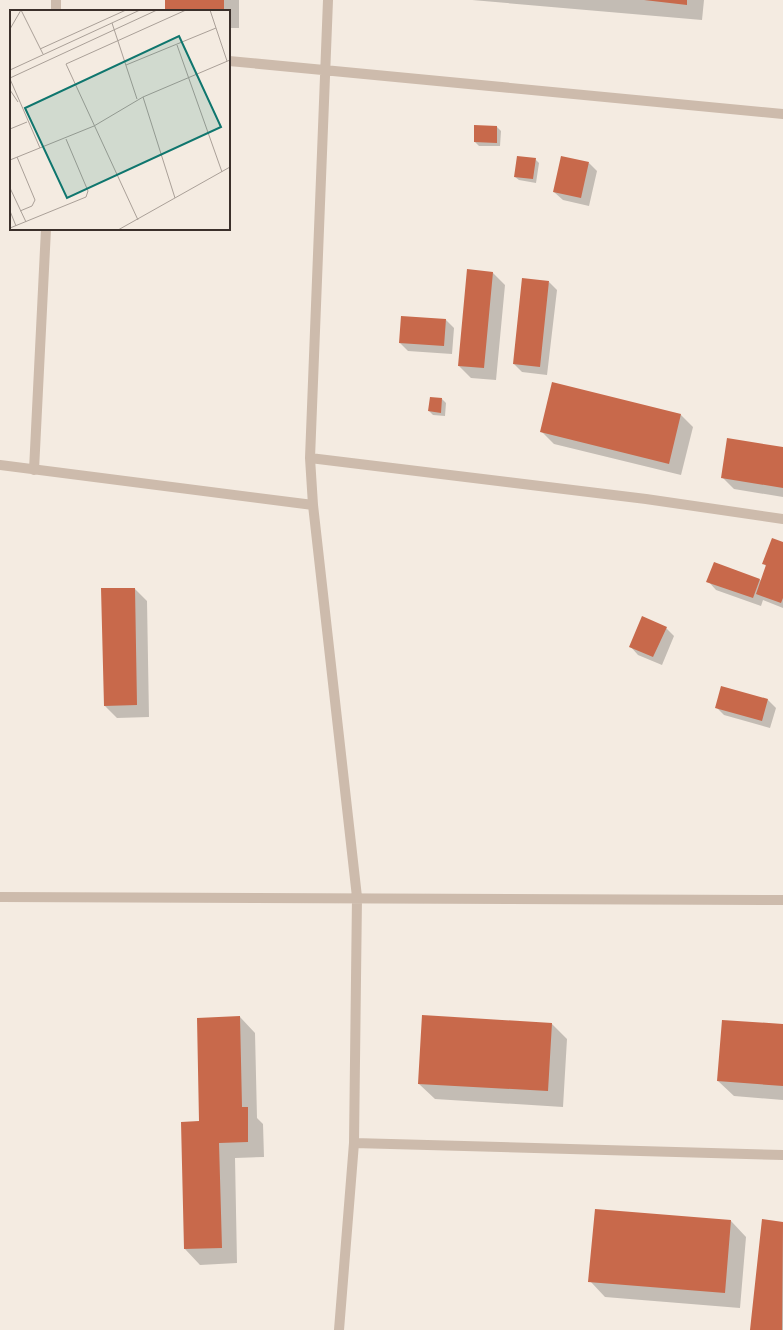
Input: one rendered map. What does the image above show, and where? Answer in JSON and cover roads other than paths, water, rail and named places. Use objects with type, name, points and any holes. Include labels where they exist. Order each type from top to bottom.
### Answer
[{"type":"lane","points":[[328,0],[310,458],[313,505],[357,897],[354,1142],[339,1330]]},
{"type":"lane","points":[[230,61],[783,114]]},
{"type":"lane","points":[[34,470],[46,230]]},
{"type":"lane","points":[[310,458],[599,493],[783,519]]},
{"type":"lane","points":[[0,465],[313,505]]},
{"type":"lane","points":[[0,896],[783,900]]},
{"type":"lane","points":[[354,1142],[783,1156]]}]
